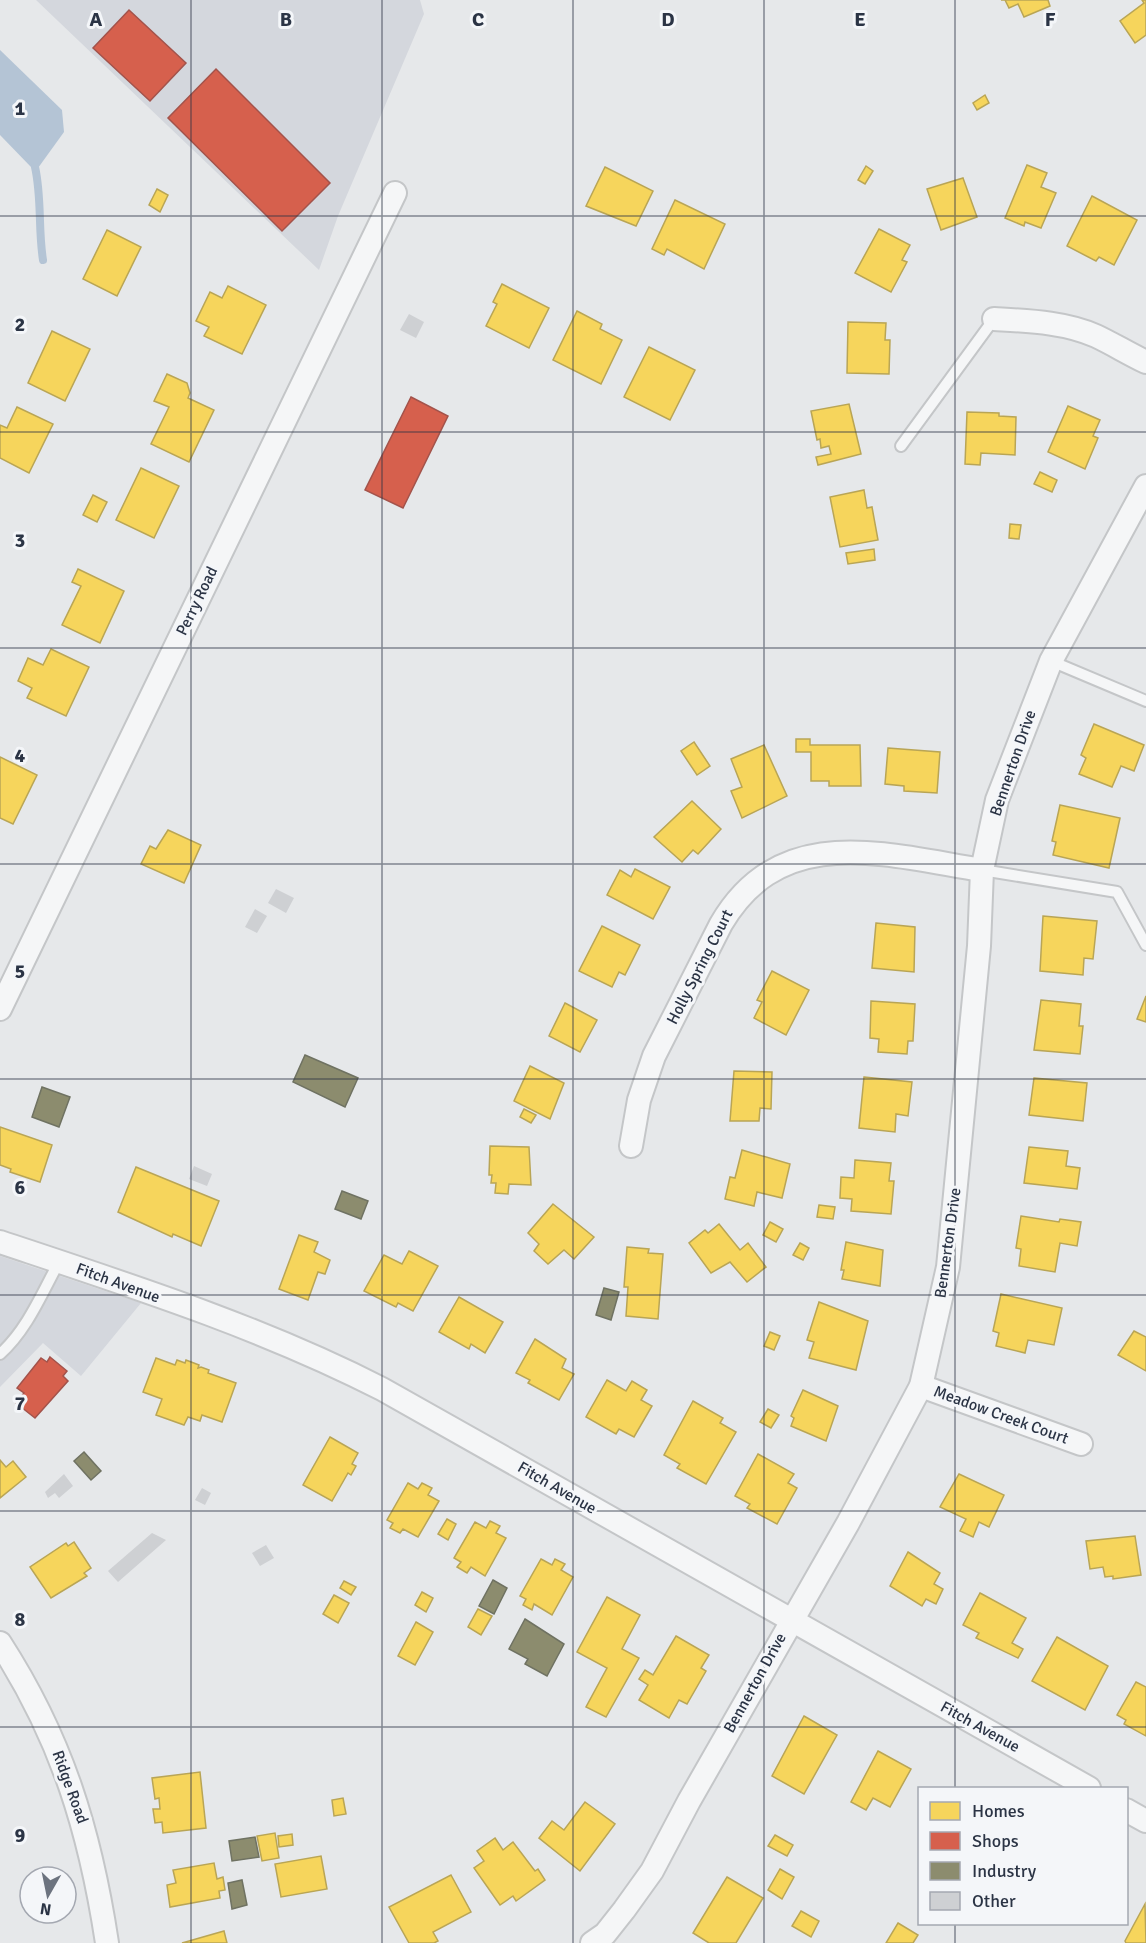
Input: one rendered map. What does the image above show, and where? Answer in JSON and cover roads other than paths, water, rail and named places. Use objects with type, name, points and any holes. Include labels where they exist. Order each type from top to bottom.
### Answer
[{"type":"street","name":"Perry Road","points":[[0,1009],[395,194]]},
{"type":"street","points":[[994,319],[1034,321],[1068,327],[1094,335],[1146,362]]},
{"type":"street","name":"Bennerton Drive","points":[[592,1943],[605,1934],[652,1870],[791,1620],[854,1513],[921,1386],[948,1267],[979,946],[982,870],[997,800],[1051,661],[1146,486]]},
{"type":"street","name":"Holly Spring Court","points":[[631,1146],[639,1100],[654,1056],[733,904],[752,884],[778,866],[820,852],[871,852],[982,870]]},
{"type":"street","name":"Fitch Avenue","points":[[0,1242],[330,1362],[382,1389],[1087,1787]]},
{"type":"street","name":"Meadow Creek Court","points":[[921,1386],[1081,1444]]},
{"type":"street","name":"Ridge Road","points":[[0,1643],[45,1722],[67,1774],[89,1842],[107,1943]]},
{"type":"street","points":[[1128,1811],[1146,1821]]},
{"type":"lane","points":[[901,446],[994,319]]},
{"type":"lane","points":[[1051,661],[1146,701]]},
{"type":"lane","points":[[982,870],[1117,892],[1146,945]]},
{"type":"lane","points":[[0,1354],[10,1345],[26,1322],[59,1262]]},
{"type":"water","points":[[0,50],[62,110],[64,132],[38,168],[31,167],[0,135]]},
{"type":"waterway","points":[[35,167],[43,260]]}]
